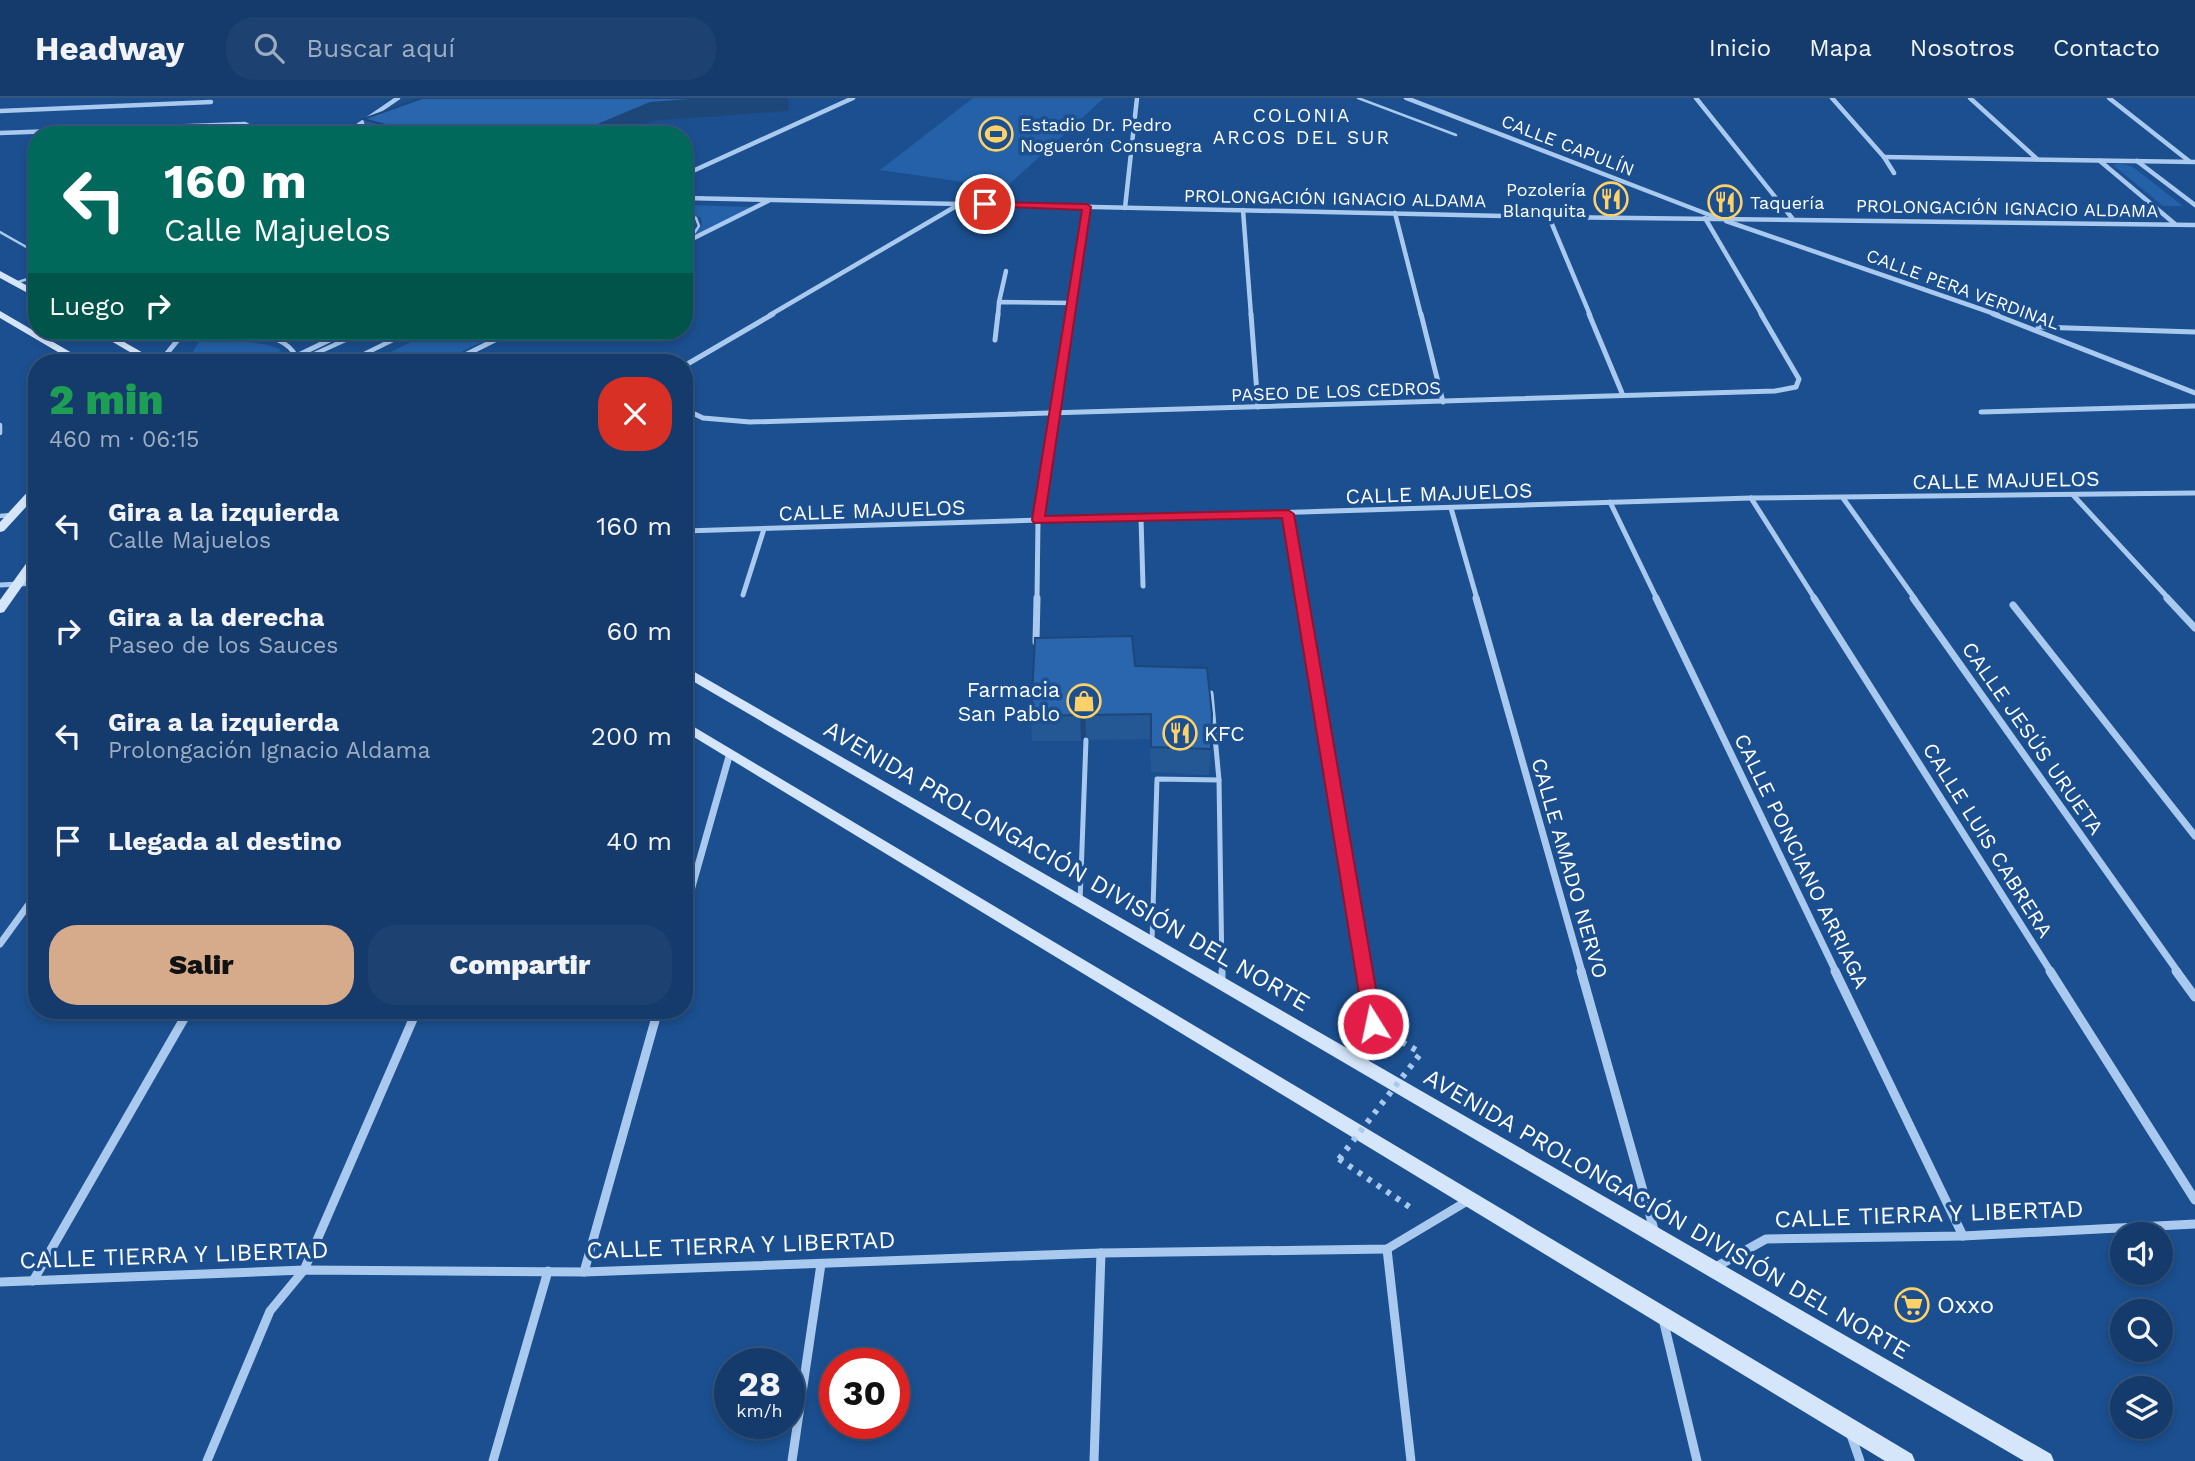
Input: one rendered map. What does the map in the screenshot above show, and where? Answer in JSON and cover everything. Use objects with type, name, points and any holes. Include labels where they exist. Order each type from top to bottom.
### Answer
[{"type":"main road","points":[[0,274],[28,290]]},
{"type":"main road","points":[[0,314],[28,334]]},
{"type":"main road","points":[[37,340],[57,354]]},
{"type":"main road","points":[[115,340],[140,354]]},
{"type":"main road","points":[[0,529],[6,515],[28,496]]},
{"type":"main road","points":[[0,609],[28,567]]},
{"type":"main road","name":"AVENIDA PROLONGACIÓN DIVISIÓN DEL NORTE","points":[[693,675],[2044,1461]]},
{"type":"main road","points":[[693,730],[1662,1317],[1905,1461]]},
{"type":"street","points":[[357,126],[398,98]]},
{"type":"street","points":[[693,171],[853,98]]},
{"type":"street","points":[[1125,208],[1137,98]]},
{"type":"street","name":"CALLE CAPULÍN","points":[[1406,98],[1720,218]]},
{"type":"street","points":[[1696,98],[1792,218]]},
{"type":"street","points":[[1832,98],[1884,157],[1894,173]]},
{"type":"street","points":[[1970,98],[2038,159]]},
{"type":"street","points":[[2109,98],[2192,162]]},
{"type":"street","points":[[0,111],[211,102]]},
{"type":"street","points":[[191,126],[248,126]]},
{"type":"street","points":[[0,133],[28,132]]},
{"type":"street","points":[[1884,157],[2192,162]]},
{"type":"street","points":[[2099,161],[2175,224]]},
{"type":"street","points":[[2136,161],[2195,205]]},
{"type":"street","name":"PROLONGACIÓN IGNACIO ALDAMA","points":[[693,198],[1549,217],[2195,225]]},
{"type":"street","points":[[693,238],[770,200]]},
{"type":"street","points":[[693,361],[960,204]]},
{"type":"street","points":[[1036,642],[1038,520],[1087,207]]},
{"type":"street","points":[[1243,210],[1258,407]]},
{"type":"street","points":[[1395,213],[1443,402]]},
{"type":"street","points":[[1549,217],[1622,393]]},
{"type":"street","name":"PASEO DE LOS CEDROS","points":[[693,413],[703,418],[750,422],[1443,402],[1622,393],[1775,391],[1796,387],[1798,380],[1705,218]]},
{"type":"street","name":"CALLE PERA VERDINAL","points":[[1720,218],[2032,327],[2195,393]]},
{"type":"street","points":[[995,340],[1006,271]]},
{"type":"street","points":[[999,302],[1073,303]]},
{"type":"street","points":[[2032,327],[2195,332]]},
{"type":"street","points":[[166,354],[178,340]]},
{"type":"street","points":[[306,354],[332,340]]},
{"type":"street","points":[[467,354],[495,340]]},
{"type":"street","points":[[1980,412],[2195,406]]},
{"type":"street","name":"CALLE MAJUELOS","points":[[693,531],[1751,498],[2195,493]]},
{"type":"street","points":[[2073,495],[2195,628]]},
{"type":"street","name":"CALLE LUIS CABRERA","points":[[1751,498],[2195,1200]]},
{"type":"street","name":"CALLE JESÚS URUETA","points":[[1843,498],[2195,997]]},
{"type":"street","name":"CALLE PONCIANO ARRIAGA","points":[[1610,502],[1963,1236]]},
{"type":"street","name":"CALLE AMADO NERVO","points":[[1451,508],[1656,1237]]},
{"type":"street","points":[[1288,514],[1373,1024],[1363,1066]]},
{"type":"street","points":[[1141,518],[1143,586]]},
{"type":"street","points":[[743,595],[764,529]]},
{"type":"street","points":[[0,585],[28,583]]},
{"type":"street","points":[[2013,604],[2195,836]]},
{"type":"street","points":[[693,883],[730,753]]},
{"type":"street","points":[[0,944],[28,905]]},
{"type":"street","points":[[33,1281],[184,1019]]},
{"type":"street","points":[[207,1461],[270,1311],[304,1270],[413,1019]]},
{"type":"street","points":[[584,1272],[654,1019]]},
{"type":"street","points":[[1411,1461],[1387,1249],[1470,1199]]},
{"type":"street","name":"CALLE TIERRA Y LIBERTAD","points":[[1713,1269],[1766,1239],[1963,1236],[2195,1224]]},
{"type":"street","name":"CALLE TIERRA Y LIBERTAD","points":[[2,1285],[33,1281],[304,1270],[584,1272],[1101,1253],[1387,1249]]},
{"type":"street","points":[[1094,1461],[1101,1253]]},
{"type":"street","points":[[792,1461],[821,1264]]},
{"type":"street","points":[[493,1461],[548,1272]]},
{"type":"street","points":[[1662,1317],[1697,1461]]},
{"type":"street","points":[[1849,1428],[1860,1461]]},
{"type":"lane","points":[[1358,98],[1456,135]]},
{"type":"lane","points":[[693,217],[699,226],[693,233]]},
{"type":"lane","points":[[0,232],[28,248]]},
{"type":"lane","points":[[15,283],[28,279]]},
{"type":"lane","points":[[284,340],[291,345],[295,354]]},
{"type":"lane","points":[[309,354],[343,340]]},
{"type":"lane","points":[[364,354],[393,340]]},
{"type":"lane","points":[[0,425],[0,433]]},
{"type":"lane","points":[[1211,693],[1219,780],[1222,985]]},
{"type":"lane","points":[[1080,902],[1086,740]]},
{"type":"lane","points":[[1152,944],[1157,779],[1219,780]]},
{"type":"path","points":[[1373,1024],[1421,1053],[1339,1159],[1432,1222]]},
{"type":"shaded area","name":"Estadio Dr. Pedro Noguerón Consuegra","points":[[973,98],[1104,98],[1005,188],[880,170]]},
{"type":"shaded area","points":[[2120,163],[2133,167],[2183,206],[2163,206],[2113,165]]},
{"type":"shaded area","points":[[693,205],[755,207],[693,238],[702,225],[701,218],[693,215]]},
{"type":"shaded area","points":[[200,340],[243,340],[281,350],[276,354],[192,353]]},
{"type":"shaded area","points":[[415,340],[486,340],[457,354],[387,354]]},
{"type":"building","points":[[422,98],[716,98],[650,103],[595,126],[389,126],[363,119]]},
{"type":"building","points":[[1132,636],[1135,666],[1207,668],[1212,714],[1211,749],[1151,747],[1151,714],[1091,715],[1085,710],[1080,715],[1031,716],[1035,638]]},
{"type":"place","name":"Estadio Dr. Pedro Noguerón Consuegra","points":[[996,134]]},
{"type":"place","name":"Pozolería Blanquita","points":[[1611,199]]},
{"type":"place","name":"Taquería","points":[[1725,202]]},
{"type":"place","name":"Farmacia San Pablo","points":[[1084,701]]},
{"type":"place","name":"KFC","points":[[1180,733]]},
{"type":"place","name":"Oxxo","points":[[1912,1305]]},
{"type":"district","name":"COLONIA ARCOS DEL SUR","points":[[1302,126]]},
{"type":"route","points":[[985,204],[1087,207],[1038,520],[1288,514],[1373,1024]]}]
